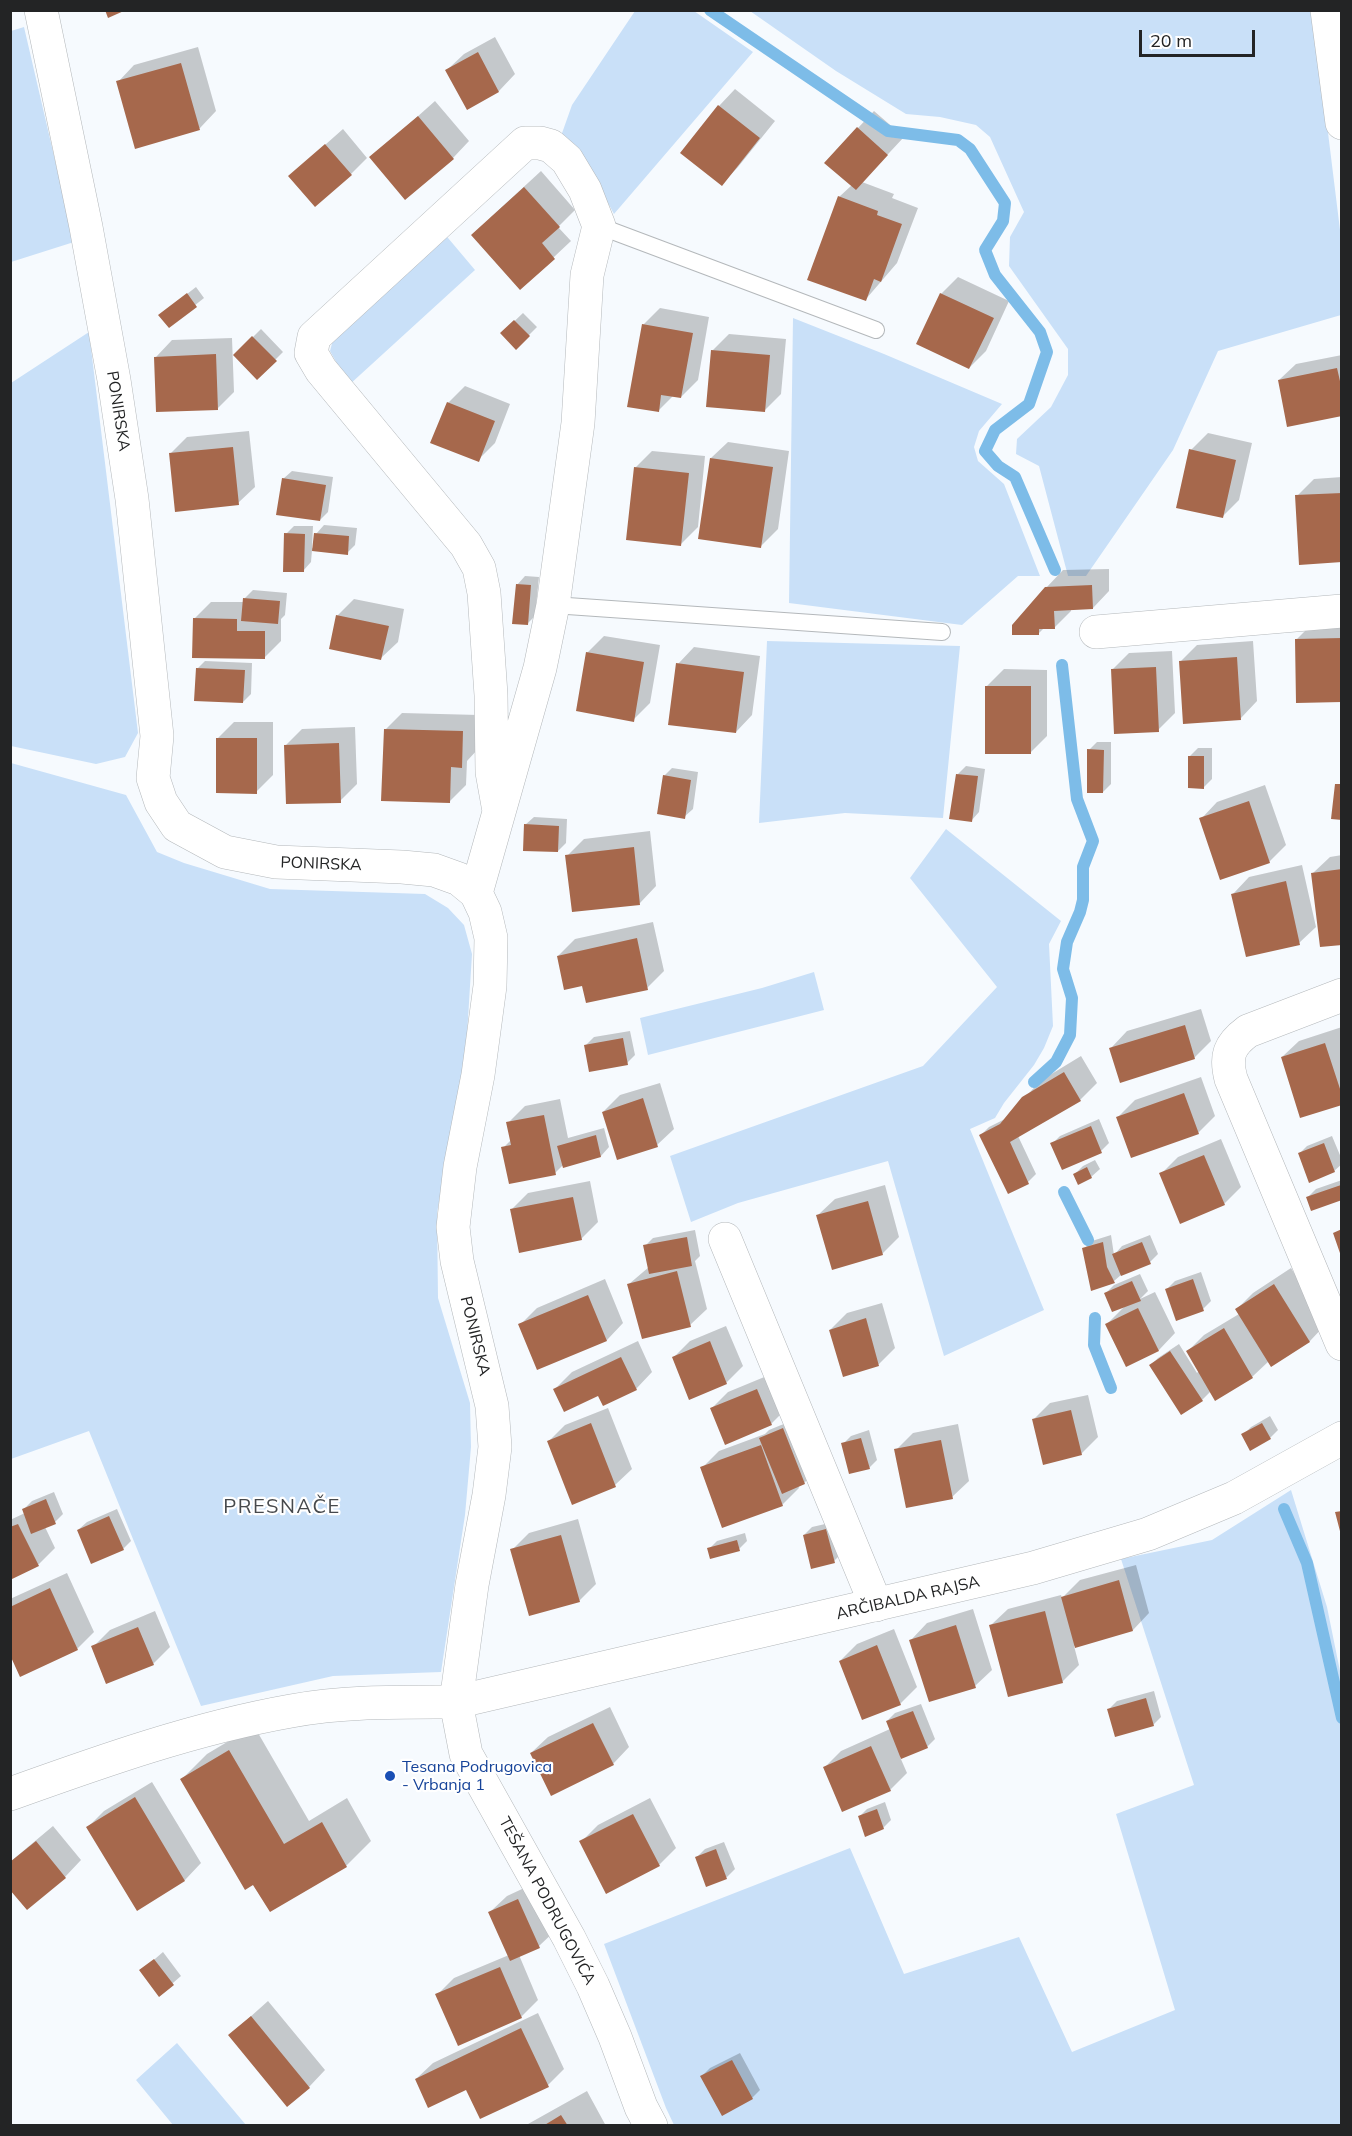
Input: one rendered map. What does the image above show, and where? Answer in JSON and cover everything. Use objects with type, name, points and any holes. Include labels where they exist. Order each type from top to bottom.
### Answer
[{"type":"street","name":"PONIRSKA","points":[[41,10],[86,227],[114,380],[132,499],[157,736],[153,778],[161,802],[177,826],[225,852],[276,862],[434,870],[459,879],[476,893],[485,912],[490,938],[490,986],[478,1074],[460,1167],[453,1227],[460,1272],[492,1406],[495,1447],[489,1496],[472,1585],[456,1702]]},
{"type":"street","points":[[1327,10],[1341,123]]},
{"type":"street","points":[[476,893],[540,668],[553,605],[578,423],[588,275],[599,226],[585,190],[567,160],[551,147],[540,143],[525,144],[314,337],[311,352],[321,370],[466,545],[479,568],[484,593],[491,695],[492,772],[499,811]]},
{"type":"street","points":[[1096,632],[1341,611]]},
{"type":"street","points":[[1341,995],[1248,1031],[1238,1038],[1230,1049],[1227,1065],[1341,1344]]},
{"type":"street","points":[[725,1239],[876,1605]]},
{"type":"street","name":"ARČIBALDA RAJSA","points":[[456,1702],[1034,1568],[1148,1534],[1234,1498],[1341,1438]]},
{"type":"street","points":[[10,1794],[125,1753],[234,1723],[281,1713],[400,1701],[456,1702]]},
{"type":"street","name":"TEŠANA PODRUGOVIĆA","points":[[456,1702],[466,1754],[569,1938],[593,1986],[641,2107],[651,2126]]},
{"type":"lane","points":[[599,226],[876,330]]},
{"type":"lane","points":[[553,605],[942,632]]},
{"type":"shaded area","points":[[635,11],[694,11],[753,52],[614,214],[585,161],[561,136],[572,105]]},
{"type":"shaded area","points":[[750,11],[1313,11],[1341,238],[1341,315],[1218,351],[1173,450],[1086,576],[1068,576],[1039,466],[1016,454],[1017,439],[1051,407],[1068,375],[1068,349],[1009,266],[1010,237],[1024,212],[990,137],[976,125],[940,117],[906,114],[836,71]]},
{"type":"shaded area","points":[[24,27],[74,242],[11,262],[11,31]]},
{"type":"shaded area","points":[[443,232],[475,270],[349,385],[330,351],[334,336]]},
{"type":"shaded area","points":[[793,318],[1002,404],[979,431],[974,447],[978,461],[1004,484],[1040,576],[1018,576],[962,625],[789,603]]},
{"type":"shaded area","points":[[89,332],[138,733],[125,757],[96,764],[11,746],[11,383]]},
{"type":"shaded area","points":[[767,641],[960,646],[943,818],[845,813],[759,823]]},
{"type":"shaded area","points":[[11,763],[126,795],[157,852],[184,863],[270,889],[425,894],[448,908],[464,925],[472,954],[466,1051],[437,1213],[438,1298],[470,1403],[471,1447],[465,1515],[441,1672],[333,1676],[201,1706],[89,1431],[11,1459]]},
{"type":"shaded area","points":[[946,829],[1061,921],[1049,944],[1053,1026],[1044,1048],[995,1118],[970,1129],[1044,1310],[944,1356],[888,1161],[738,1203],[691,1222],[670,1156],[923,1066],[997,987],[910,878]]},
{"type":"shaded area","points":[[814,972],[824,1010],[648,1055],[640,1018],[762,988]]},
{"type":"shaded area","points":[[1291,1490],[1327,1607],[1341,1676],[1341,2125],[674,2125],[604,1944],[850,1848],[904,1974],[1019,1937],[1072,2052],[1175,2010],[1116,1814],[1194,1785],[1121,1559],[1212,1540]]},
{"type":"shaded area","points":[[177,2043],[246,2125],[173,2125],[136,2080]]},
{"type":"building","points":[[105,10],[126,10],[108,18]]},
{"type":"building","points":[[478,52],[499,92],[467,110],[445,70]]},
{"type":"building","points":[[181,63],[200,130],[135,149],[116,81]]},
{"type":"building","points":[[718,105],[760,138],[722,186],[680,153]]},
{"type":"building","points":[[418,116],[454,159],[405,200],[369,157]]},
{"type":"building","points":[[857,127],[888,155],[856,190],[824,163]]},
{"type":"building","points":[[325,144],[352,175],[315,207],[288,176]]},
{"type":"building","points":[[524,187],[560,227],[542,243],[555,259],[520,290],[471,235]]},
{"type":"building","points":[[838,196],[878,211],[877,215],[902,224],[881,282],[874,279],[866,301],[807,280]]},
{"type":"building","points":[[187,293],[197,307],[169,328],[158,315]]},
{"type":"building","points":[[940,293],[994,318],[969,369],[916,344]]},
{"type":"building","points":[[514,320],[530,336],[516,350],[500,333]]},
{"type":"building","points":[[642,324],[693,333],[681,398],[661,395],[659,412],[627,407]]},
{"type":"building","points":[[252,336],[277,361],[257,380],[233,355]]},
{"type":"building","points":[[711,350],[770,355],[765,412],[706,407]]},
{"type":"building","points":[[216,354],[218,410],[156,412],[154,357]]},
{"type":"building","points":[[1337,368],[1342,390],[1342,416],[1287,427],[1278,380]]},
{"type":"building","points":[[447,402],[495,421],[479,462],[430,443]]},
{"type":"building","points":[[233,447],[239,505],[175,512],[169,453]]},
{"type":"building","points":[[1189,449],[1236,460],[1223,518],[1176,508]]},
{"type":"building","points":[[710,458],[773,467],[761,548],[698,539]]},
{"type":"building","points":[[634,467],[689,473],[681,546],[626,540]]},
{"type":"building","points":[[282,478],[326,485],[320,521],[276,515]]},
{"type":"building","points":[[1342,493],[1342,562],[1299,565],[1295,495]]},
{"type":"building","points":[[284,533],[305,534],[304,572],[283,572]]},
{"type":"building","points":[[314,533],[349,536],[348,555],[312,551]]},
{"type":"building","points":[[516,584],[531,585],[528,625],[512,624]]},
{"type":"building","points":[[1092,585],[1093,609],[1054,611],[1055,629],[1039,629],[1039,635],[1012,635],[1012,625],[1045,587]]},
{"type":"building","points":[[243,598],[280,601],[278,624],[241,621]]},
{"type":"building","points":[[336,615],[389,626],[381,660],[329,649]]},
{"type":"building","points":[[193,618],[237,619],[237,631],[265,631],[265,659],[192,658]]},
{"type":"building","points":[[1342,638],[1342,702],[1296,703],[1295,639]]},
{"type":"building","points":[[586,652],[644,662],[634,722],[576,711]]},
{"type":"building","points":[[1237,657],[1241,720],[1183,724],[1179,661]]},
{"type":"building","points":[[676,663],[744,672],[736,733],[668,725]]},
{"type":"building","points":[[1156,667],[1159,732],[1114,734],[1111,669]]},
{"type":"building","points":[[196,668],[245,670],[243,703],[194,701]]},
{"type":"building","points":[[985,686],[1031,686],[1031,754],[985,754]]},
{"type":"building","points":[[384,729],[463,731],[462,768],[451,767],[450,803],[381,801]]},
{"type":"building","points":[[216,738],[257,738],[257,794],[216,793]]},
{"type":"building","points":[[339,743],[341,803],[286,804],[284,745]]},
{"type":"building","points":[[1087,749],[1104,750],[1103,793],[1087,793]]},
{"type":"building","points":[[1188,756],[1204,756],[1204,789],[1188,788]]},
{"type":"building","points":[[956,774],[978,776],[972,822],[949,819]]},
{"type":"building","points":[[663,775],[691,780],[685,819],[657,814]]},
{"type":"building","points":[[1335,784],[1342,784],[1342,820],[1331,819]]},
{"type":"building","points":[[1249,801],[1270,863],[1220,880],[1199,818]]},
{"type":"building","points":[[524,824],[559,826],[558,852],[523,851]]},
{"type":"building","points":[[634,847],[640,905],[572,912],[565,855]]},
{"type":"building","points":[[1342,869],[1342,945],[1320,947],[1311,873]]},
{"type":"building","points":[[1286,881],[1300,945],[1246,957],[1231,894]]},
{"type":"building","points":[[637,938],[648,990],[586,1003],[582,986],[564,990],[557,956]]},
{"type":"building","points":[[1185,1025],[1195,1059],[1120,1083],[1109,1048]]},
{"type":"building","points":[[623,1038],[628,1065],[589,1072],[584,1045]]},
{"type":"building","points":[[1325,1043],[1342,1095],[1342,1105],[1300,1118],[1281,1057]]},
{"type":"building","points":[[1064,1072],[1081,1101],[1010,1142],[1029,1184],[1008,1194],[979,1135],[1000,1124],[1022,1097]]},
{"type":"building","points":[[1184,1093],[1199,1134],[1131,1158],[1116,1117]]},
{"type":"building","points":[[643,1098],[658,1147],[617,1160],[602,1112]]},
{"type":"building","points":[[544,1115],[556,1175],[509,1184],[501,1147],[511,1145],[506,1122]]},
{"type":"building","points":[[1091,1126],[1102,1153],[1062,1170],[1050,1143]]},
{"type":"building","points":[[596,1135],[601,1157],[563,1168],[557,1146]]},
{"type":"building","points":[[1324,1143],[1335,1172],[1309,1183],[1298,1153]]},
{"type":"building","points":[[1204,1155],[1225,1205],[1180,1224],[1159,1173]]},
{"type":"building","points":[[1087,1167],[1092,1178],[1078,1185],[1073,1174]]},
{"type":"building","points":[[1341,1185],[1342,1200],[1311,1211],[1306,1197]]},
{"type":"building","points":[[573,1197],[582,1240],[519,1253],[510,1209]]},
{"type":"building","points":[[868,1201],[883,1255],[832,1270],[816,1215]]},
{"type":"building","points":[[1342,1229],[1342,1256],[1341,1256],[1333,1233]]},
{"type":"building","points":[[687,1237],[692,1266],[649,1274],[643,1245]]},
{"type":"building","points":[[1103,1242],[1107,1267],[1115,1283],[1091,1291],[1082,1248]]},
{"type":"building","points":[[1142,1242],[1151,1264],[1121,1276],[1112,1254]]},
{"type":"building","points":[[677,1271],[691,1327],[642,1339],[627,1284]]},
{"type":"building","points":[[1193,1279],[1204,1311],[1176,1321],[1165,1289]]},
{"type":"building","points":[[1132,1281],[1141,1301],[1112,1312],[1104,1293]]},
{"type":"building","points":[[1274,1284],[1310,1342],[1271,1367],[1235,1309]]},
{"type":"building","points":[[588,1295],[607,1341],[537,1370],[518,1324]]},
{"type":"building","points":[[1138,1308],[1159,1351],[1126,1367],[1105,1324]]},
{"type":"building","points":[[866,1318],[879,1366],[843,1377],[829,1330]]},
{"type":"building","points":[[1224,1328],[1253,1378],[1215,1401],[1186,1351]]},
{"type":"building","points":[[710,1341],[727,1384],[689,1400],[672,1357]]},
{"type":"building","points":[[1170,1351],[1203,1401],[1181,1415],[1149,1365]]},
{"type":"building","points":[[621,1357],[637,1390],[603,1406],[598,1396],[564,1412],[553,1389]]},
{"type":"building","points":[[757,1389],[772,1425],[725,1445],[710,1408]]},
{"type":"building","points":[[1071,1410],[1082,1455],[1043,1465],[1032,1419]]},
{"type":"building","points":[[591,1423],[616,1487],[572,1505],[547,1441]]},
{"type":"building","points":[[1262,1423],[1271,1439],[1250,1451],[1241,1434]]},
{"type":"building","points":[[783,1428],[805,1484],[782,1494],[759,1438]]},
{"type":"building","points":[[861,1438],[870,1469],[849,1474],[841,1443]]},
{"type":"building","points":[[941,1440],[953,1499],[906,1508],[894,1449]]},
{"type":"building","points":[[761,1445],[783,1506],[722,1528],[700,1467]]},
{"type":"building","points":[[46,1499],[56,1524],[31,1534],[22,1509]]},
{"type":"building","points":[[1342,1511],[1342,1535],[1341,1535],[1335,1512]]},
{"type":"building","points":[[109,1516],[124,1550],[91,1564],[77,1530]]},
{"type":"building","points":[[18,1524],[39,1566],[10,1580],[10,1527]]},
{"type":"building","points":[[826,1529],[835,1563],[811,1569],[803,1535]]},
{"type":"building","points":[[561,1535],[580,1602],[529,1616],[510,1549]]},
{"type":"building","points":[[737,1540],[740,1551],[710,1559],[707,1548]]},
{"type":"building","points":[[1119,1580],[1133,1631],[1075,1648],[1061,1597]]},
{"type":"building","points":[[50,1588],[78,1650],[20,1677],[10,1655],[10,1607]]},
{"type":"building","points":[[1045,1611],[1063,1683],[1008,1697],[989,1625]]},
{"type":"building","points":[[956,1625],[976,1688],[929,1702],[909,1640]]},
{"type":"building","points":[[138,1627],[154,1665],[106,1684],[91,1646]]},
{"type":"building","points":[[877,1645],[901,1705],[862,1720],[839,1661]]},
{"type":"building","points":[[1146,1698],[1154,1726],[1115,1737],[1107,1709]]},
{"type":"building","points":[[913,1711],[928,1748],[901,1759],[886,1721]]},
{"type":"building","points":[[593,1723],[614,1765],[551,1796],[530,1753]]},
{"type":"building","points":[[871,1746],[891,1791],[842,1812],[823,1767]]},
{"type":"building","points":[[229,1750],[284,1844],[322,1822],[347,1867],[270,1912],[253,1885],[245,1890],[180,1779]]},
{"type":"building","points":[[135,1797],[185,1881],[137,1911],[86,1827]]},
{"type":"building","points":[[877,1809],[884,1829],[865,1837],[858,1816]]},
{"type":"building","points":[[633,1814],[660,1866],[606,1894],[579,1841]]},
{"type":"building","points":[[36,1841],[66,1878],[27,1910],[10,1890],[10,1862]]},
{"type":"building","points":[[716,1849],[727,1879],[706,1887],[695,1857]]},
{"type":"building","points":[[518,1899],[540,1948],[510,1961],[488,1912]]},
{"type":"building","points":[[154,1959],[174,1985],[159,1997],[139,1970]]},
{"type":"building","points":[[500,1967],[522,2018],[458,2046],[435,1994]]},
{"type":"building","points":[[251,2016],[310,2088],[287,2107],[228,2035]]},
{"type":"building","points":[[521,2028],[549,2087],[480,2119],[466,2090],[428,2108],[415,2079]]},
{"type":"building","points":[[732,2060],[753,2099],[722,2116],[700,2076]]},
{"type":"building","points":[[561,2115],[568,2126],[543,2126]]},
{"type":"waterway","points":[[710,10],[888,131],[958,140],[970,149],[1005,203],[1003,221],[985,250],[995,275],[1040,332],[1047,352],[1029,404],[995,430],[985,451],[998,466],[1015,477],[1055,570]]},
{"type":"waterway","points":[[1034,1082],[1056,1062],[1070,1035],[1072,998],[1063,969],[1067,942],[1083,900],[1083,867],[1093,841],[1077,799],[1062,665]]},
{"type":"waterway","points":[[1064,1192],[1088,1240]]},
{"type":"waterway","points":[[1095,1318],[1094,1345],[1111,1388]]},
{"type":"waterway","points":[[1284,1509],[1307,1563],[1342,1718]]},
{"type":"place","name":"Tesana Podrugovica - Vrbanja 1","points":[[390,1776]]},
{"type":"district","name":"PRESNAČE","points":[[282,1507]]}]
